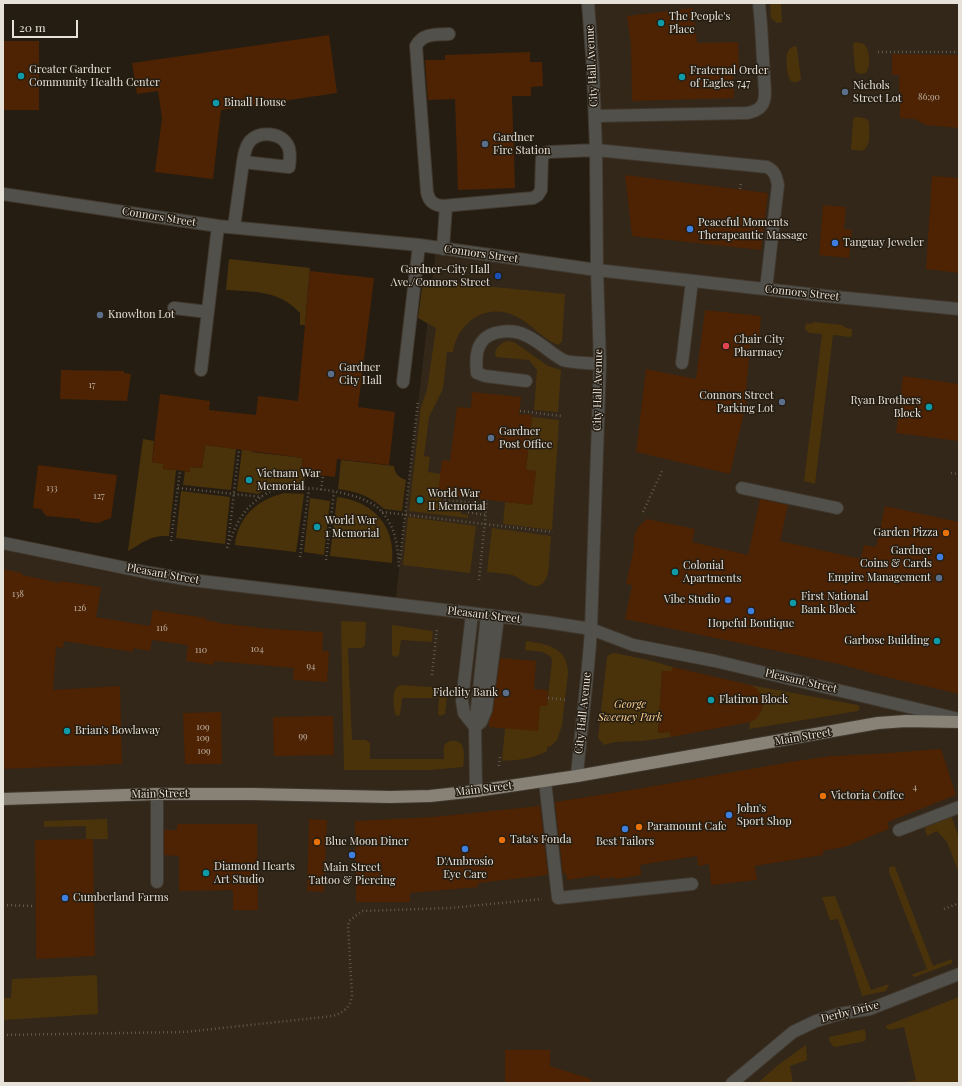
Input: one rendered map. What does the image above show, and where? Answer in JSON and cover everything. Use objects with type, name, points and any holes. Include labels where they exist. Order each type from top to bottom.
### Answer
[{"type":"main road","name":"Main Street","points":[[3,799],[157,794],[253,794],[390,797],[430,796],[545,782],[878,724],[906,721],[959,722]]},
{"type":"street","name":"City Hall Avenue","points":[[577,776],[591,629],[600,364],[595,116],[588,3]]},
{"type":"street","points":[[595,116],[747,113],[755,112],[761,108],[765,101],[765,93],[762,26],[759,3]]},
{"type":"street","points":[[449,34],[425,36],[419,40],[416,46],[427,192],[428,198],[436,206],[533,198],[541,190],[542,162],[545,154],[549,152],[596,150],[767,166],[773,170],[778,184],[766,289]]},
{"type":"street","points":[[234,227],[243,162]]},
{"type":"street","name":"Connors Street","points":[[3,194],[218,226],[419,246],[597,270],[959,309]]},
{"type":"street","points":[[443,249],[446,206]]},
{"type":"street","points":[[201,370],[218,226]]},
{"type":"street","points":[[403,382],[419,246]]},
{"type":"street","points":[[682,363],[692,281]]},
{"type":"street","points":[[174,308],[208,312]]},
{"type":"street","points":[[526,381],[485,376],[477,373],[476,365],[481,342],[488,336],[500,332],[518,333],[526,335],[564,361],[600,364]]},
{"type":"street","points":[[742,488],[837,508]]},
{"type":"street","name":"Pleasant Street","points":[[3,543],[191,580],[591,629],[633,645],[715,660],[959,719]]},
{"type":"street","points":[[472,614],[462,701],[464,713],[475,727],[476,791]]},
{"type":"street","points":[[475,727],[481,722],[486,710],[492,616]]},
{"type":"street","points":[[545,782],[558,898],[692,884]]},
{"type":"street","points":[[157,794],[157,882]]},
{"type":"street","points":[[899,830],[959,807]]},
{"type":"street","name":"Derby Drive","points":[[732,1083],[793,1032],[816,1021],[839,1014],[870,1009],[959,974]]},
{"type":"path","points":[[878,52],[959,52]]},
{"type":"path","points":[[239,449],[227,548],[237,521],[250,506],[276,489],[309,489],[346,493],[364,499],[380,509],[393,529],[398,549],[399,569],[418,401]]},
{"type":"path","points":[[520,411],[561,416]]},
{"type":"path","points":[[643,512],[662,470]]},
{"type":"path","points":[[171,541],[180,471]]},
{"type":"path","points":[[952,473],[959,474]]},
{"type":"path","points":[[321,490],[323,476]]},
{"type":"path","points":[[178,488],[262,497]]},
{"type":"path","points":[[300,557],[309,489]]},
{"type":"path","points":[[326,560],[334,492]]},
{"type":"path","points":[[485,515],[467,512],[468,508],[444,506],[444,500],[486,504]]},
{"type":"path","points":[[479,580],[487,500]]},
{"type":"path","points":[[382,512],[553,532]]},
{"type":"path","points":[[432,675],[437,628]]},
{"type":"path","points":[[548,698],[569,700]]},
{"type":"path","points":[[499,766],[500,756]]},
{"type":"path","points":[[3,1035],[185,1032],[333,1016],[342,1013],[351,1002],[352,995],[348,926],[349,920],[362,911],[450,908],[558,898]]},
{"type":"path","points":[[944,909],[959,903]]},
{"type":"path","points":[[3,905],[32,906]]},
{"type":"shaded area","points":[[587,3],[959,3],[959,1083],[3,1083],[3,543],[61,555],[395,605],[436,248],[597,270]]},
{"type":"green space","points":[[770,3],[781,3],[782,22],[777,23],[771,18]]},
{"type":"green space","points":[[857,42],[864,44],[868,50],[869,66],[866,73],[861,74],[855,70],[853,45]]},
{"type":"green space","points":[[796,46],[801,79],[798,82],[794,82],[791,81],[788,76],[787,53],[791,48]]},
{"type":"green space","points":[[856,117],[864,118],[868,120],[869,123],[867,147],[859,151],[851,149],[853,121]]},
{"type":"green space","points":[[229,259],[310,268],[305,325],[300,325],[300,313],[292,305],[275,296],[257,292],[226,290]]},
{"type":"green space","points":[[423,280],[565,294],[562,342],[558,345],[547,339],[517,317],[506,313],[495,312],[485,313],[476,317],[467,324],[456,341],[453,352],[447,352],[443,389],[429,417],[424,456],[430,457],[428,472],[441,474],[438,494],[442,495],[441,508],[461,511],[461,514],[468,515],[468,518],[409,511],[421,407],[427,390],[436,328],[418,318]]},
{"type":"green space","points":[[813,322],[842,325],[846,328],[852,329],[852,335],[850,337],[833,335],[815,484],[804,481],[822,334],[809,333],[805,329],[806,323],[812,324]]},
{"type":"green space","points":[[508,341],[514,342],[548,366],[561,370],[558,412],[534,410],[537,370],[529,360],[496,357],[495,352],[497,348]]},
{"type":"green space","points":[[532,417],[559,420],[552,530],[503,524],[505,502],[532,505],[536,471],[526,470]]},
{"type":"green space","points":[[245,425],[255,426],[252,452],[303,458],[301,473],[306,474],[304,484],[283,484],[274,486],[258,494],[237,491]]},
{"type":"green space","points":[[143,439],[154,441],[152,462],[164,464],[163,469],[176,470],[169,536],[152,538],[128,551]]},
{"type":"green space","points":[[205,445],[236,449],[231,490],[183,485],[185,471],[190,472],[190,467],[202,468]]},
{"type":"green space","points":[[341,460],[394,466],[397,475],[406,480],[402,511],[384,509],[368,497],[351,491],[338,489]]},
{"type":"green space","points":[[181,491],[230,497],[225,544],[176,538]]},
{"type":"green space","points":[[285,493],[304,494],[296,552],[235,545],[240,525],[251,510],[266,500]]},
{"type":"green space","points":[[337,497],[350,499],[361,504],[380,518],[386,527],[390,538],[392,563],[330,556]]},
{"type":"green space","points":[[310,498],[330,501],[324,555],[304,552]]},
{"type":"green space","points":[[408,517],[476,526],[470,573],[403,565]]},
{"type":"green space","points":[[492,528],[551,536],[548,574],[541,585],[532,585],[512,575],[487,572]]},
{"type":"green space","points":[[341,621],[366,622],[365,646],[361,648],[348,648],[352,740],[366,740],[370,743],[370,759],[444,759],[445,744],[450,741],[455,741],[460,743],[463,747],[463,767],[430,770],[344,770]]},
{"type":"green space","points":[[392,625],[433,631],[432,642],[401,640],[399,655],[396,657],[392,655]]},
{"type":"green space","points":[[526,641],[554,648],[560,652],[567,664],[568,673],[562,725],[557,740],[551,746],[547,747],[547,751],[542,754],[520,760],[502,761],[505,728],[540,706],[547,706],[552,661],[551,657],[543,652],[525,650]]},
{"type":"green space","name":"George Sweeney Park","points":[[615,653],[673,667],[672,671],[662,671],[658,733],[670,732],[671,737],[642,741],[615,742],[604,745],[598,738],[607,657],[610,654]]},
{"type":"green space","points":[[401,685],[444,688],[447,697],[445,714],[440,716],[438,714],[439,698],[402,698],[400,715],[397,716],[395,714],[394,693],[395,690]]},
{"type":"green space","points":[[750,685],[858,705],[860,708],[858,711],[749,729],[750,722],[760,713],[763,704],[760,694]]},
{"type":"green space","points":[[951,815],[959,838],[959,873],[947,842],[937,831],[927,836],[924,825]]},
{"type":"green space","points":[[107,819],[108,839],[86,839],[86,826],[44,827],[44,821]]},
{"type":"green space","points":[[892,866],[895,867],[933,966],[952,959],[952,963],[915,977],[911,975],[927,969],[889,872],[889,868]]},
{"type":"green space","points":[[835,896],[871,990],[889,984],[886,991],[862,996],[838,919],[830,920],[822,897]]},
{"type":"green space","points":[[97,975],[98,1014],[3,1020],[3,998],[11,998],[12,979]]},
{"type":"green space","points":[[959,997],[959,1083],[902,1083],[916,1080],[904,1027],[889,1030],[885,1026]]},
{"type":"green space","points":[[865,1029],[865,1041],[835,1047],[829,1040],[829,1037]]},
{"type":"green space","points":[[806,1045],[807,1060],[790,1066],[793,1083],[758,1083],[778,1065]]},
{"type":"building","name":"Fraternal Order of Eagles 747","points":[[693,8],[697,43],[738,42],[739,69],[733,70],[734,98],[632,101],[631,45],[627,16]]},
{"type":"building","name":"Binall House","points":[[329,35],[337,93],[221,110],[213,179],[155,172],[162,118],[158,91],[137,94],[132,63]]},
{"type":"building","name":"Greater Gardner Community Health Center","points":[[3,41],[39,41],[39,110],[3,110]]},
{"type":"building","name":"Gardner Fire Station","points":[[530,52],[530,62],[542,62],[543,86],[531,87],[531,96],[512,96],[515,188],[458,190],[455,99],[428,100],[425,60],[445,60],[445,55]]},
{"type":"building","points":[[892,54],[959,55],[959,128],[925,125],[915,119],[900,118],[899,75],[892,75]]},
{"type":"building","points":[[625,175],[768,193],[761,250],[632,236]]},
{"type":"building","points":[[932,176],[959,178],[959,273],[926,269]]},
{"type":"building","name":"Tanguay Jeweler","points":[[823,205],[846,207],[844,229],[852,230],[849,258],[819,255]]},
{"type":"building","name":"Gardner City Hall","points":[[310,271],[374,278],[358,407],[395,412],[389,465],[337,459],[335,477],[301,473],[303,458],[205,445],[202,468],[190,467],[190,472],[163,469],[164,464],[152,462],[160,394],[210,401],[209,410],[256,415],[258,396],[298,401]]},
{"type":"building","points":[[705,310],[761,316],[759,340],[751,339],[746,390],[749,390],[730,474],[636,452],[646,369],[696,379]]},
{"type":"building","points":[[61,370],[124,371],[124,373],[131,374],[127,401],[60,399]]},
{"type":"building","name":"Ryan Brothers Block","points":[[903,376],[959,384],[959,441],[896,433]]},
{"type":"building","name":"Gardner Post Office","points":[[472,392],[521,397],[519,414],[532,415],[526,470],[536,471],[532,505],[438,494],[442,460],[450,461],[457,407],[471,408]]},
{"type":"building","points":[[38,465],[117,475],[111,518],[98,523],[80,521],[80,519],[46,516],[41,509],[33,508]]},
{"type":"building","points":[[760,499],[788,505],[780,541],[861,559],[864,545],[876,547],[885,506],[959,522],[959,694],[882,676],[839,664],[625,619],[632,585],[626,584],[634,548],[634,536],[638,527],[647,519],[695,529],[692,542],[748,555]]},
{"type":"building","points":[[3,569],[22,573],[22,575],[60,583],[61,581],[101,587],[96,617],[150,626],[153,610],[206,618],[205,620],[218,623],[271,629],[323,632],[322,651],[329,651],[327,682],[293,680],[294,668],[214,661],[214,665],[186,661],[188,645],[152,640],[150,651],[133,648],[133,652],[64,641],[63,648],[56,647],[53,690],[120,686],[122,764],[3,769]]},
{"type":"building","name":"Fidelity Bank","points":[[500,658],[536,661],[534,689],[548,690],[547,706],[540,706],[538,731],[489,727],[489,721],[493,711]]},
{"type":"building","name":"Flatiron Block","points":[[673,667],[750,685],[757,689],[761,696],[763,704],[761,711],[757,718],[750,722],[671,737],[670,732],[658,733],[662,671],[672,671]]},
{"type":"building","points":[[221,712],[222,764],[185,764],[183,713]]},
{"type":"building","points":[[333,716],[334,755],[274,756],[273,717]]},
{"type":"building","points":[[941,749],[956,795],[888,822],[889,829],[844,847],[823,851],[823,855],[755,866],[757,880],[711,885],[709,864],[698,866],[697,856],[640,865],[641,875],[615,879],[614,877],[600,879],[599,875],[567,880],[566,873],[563,874],[555,802],[831,756]]},
{"type":"building","points":[[540,806],[548,875],[478,883],[478,887],[410,893],[410,902],[356,902],[355,821],[433,817]]},
{"type":"building","name":"Blue Moon Diner","points":[[309,819],[327,820],[324,892],[307,891]]},
{"type":"building","name":"Diamond Hearts Art Studio","points":[[177,824],[257,824],[258,910],[233,910],[233,890],[179,891],[179,856],[164,855],[164,830],[177,830]]},
{"type":"building","name":"Cumberland Farms","points":[[93,839],[95,956],[36,959],[35,840]]},
{"type":"building","points":[[505,1050],[550,1050],[550,1066],[591,1079],[590,1083],[505,1083]]},
{"type":"place","name":"The People's Place","points":[[661,23]]},
{"type":"place","name":"Greater Gardner Community Health Center","points":[[21,76]]},
{"type":"place","name":"Fraternal Order of Eagles 747","points":[[682,77]]},
{"type":"place","name":"Nichols Street Lot","points":[[845,92]]},
{"type":"place","name":"Binall House","points":[[216,103]]},
{"type":"place","name":"Gardner Fire Station","points":[[485,144]]},
{"type":"place","name":"Peaceful Moments Therapeautic Massage","points":[[690,229]]},
{"type":"place","name":"Tanguay Jeweler","points":[[835,243]]},
{"type":"place","name":"Gardner-City Hall Ave./Connors Street","points":[[498,276]]},
{"type":"place","name":"Knowlton Lot","points":[[100,315]]},
{"type":"place","name":"Chair City Pharmacy","points":[[726,346]]},
{"type":"place","name":"Gardner City Hall","points":[[331,374]]},
{"type":"place","name":"Connors Street Parking Lot","points":[[782,402]]},
{"type":"place","name":"Ryan Brothers Block","points":[[929,407]]},
{"type":"place","name":"Gardner Post Office","points":[[491,438]]},
{"type":"place","name":"Vietnam War Memorial","points":[[249,480]]},
{"type":"place","name":"World War II Memorial","points":[[420,500]]},
{"type":"place","name":"World War 1 Memorial","points":[[317,527]]},
{"type":"place","name":"Garden Pizza","points":[[946,533]]},
{"type":"place","name":"Gardner Coins & Cards","points":[[940,557]]},
{"type":"place","name":"Colonial Apartments","points":[[675,572]]},
{"type":"place","name":"Empire Management","points":[[939,578]]},
{"type":"place","name":"Vibe Studio","points":[[728,600]]},
{"type":"place","name":"First National Bank Block","points":[[793,603]]},
{"type":"place","name":"Hopeful Boutique","points":[[751,611]]},
{"type":"place","name":"Garbose Building","points":[[937,641]]},
{"type":"place","name":"Fidelity Bank","points":[[506,693]]},
{"type":"place","name":"Flatiron Block","points":[[711,700]]},
{"type":"place","name":"Brian's Bowlaway","points":[[67,731]]},
{"type":"place","name":"Victoria Coffee","points":[[823,796]]},
{"type":"place","name":"John's Sport Shop","points":[[729,815]]},
{"type":"place","name":"Paramount Cafe","points":[[639,827]]},
{"type":"place","name":"Best Tailors","points":[[625,829]]},
{"type":"place","name":"Tata's Fonda","points":[[502,840]]},
{"type":"place","name":"Blue Moon Diner","points":[[317,842]]},
{"type":"place","name":"D'Ambrosio Eye Care","points":[[465,849]]},
{"type":"place","name":"Main Street Tattoo & Piercing","points":[[352,855]]},
{"type":"place","name":"Diamond Hearts Art Studio","points":[[206,873]]},
{"type":"place","name":"Cumberland Farms","points":[[65,898]]}]
